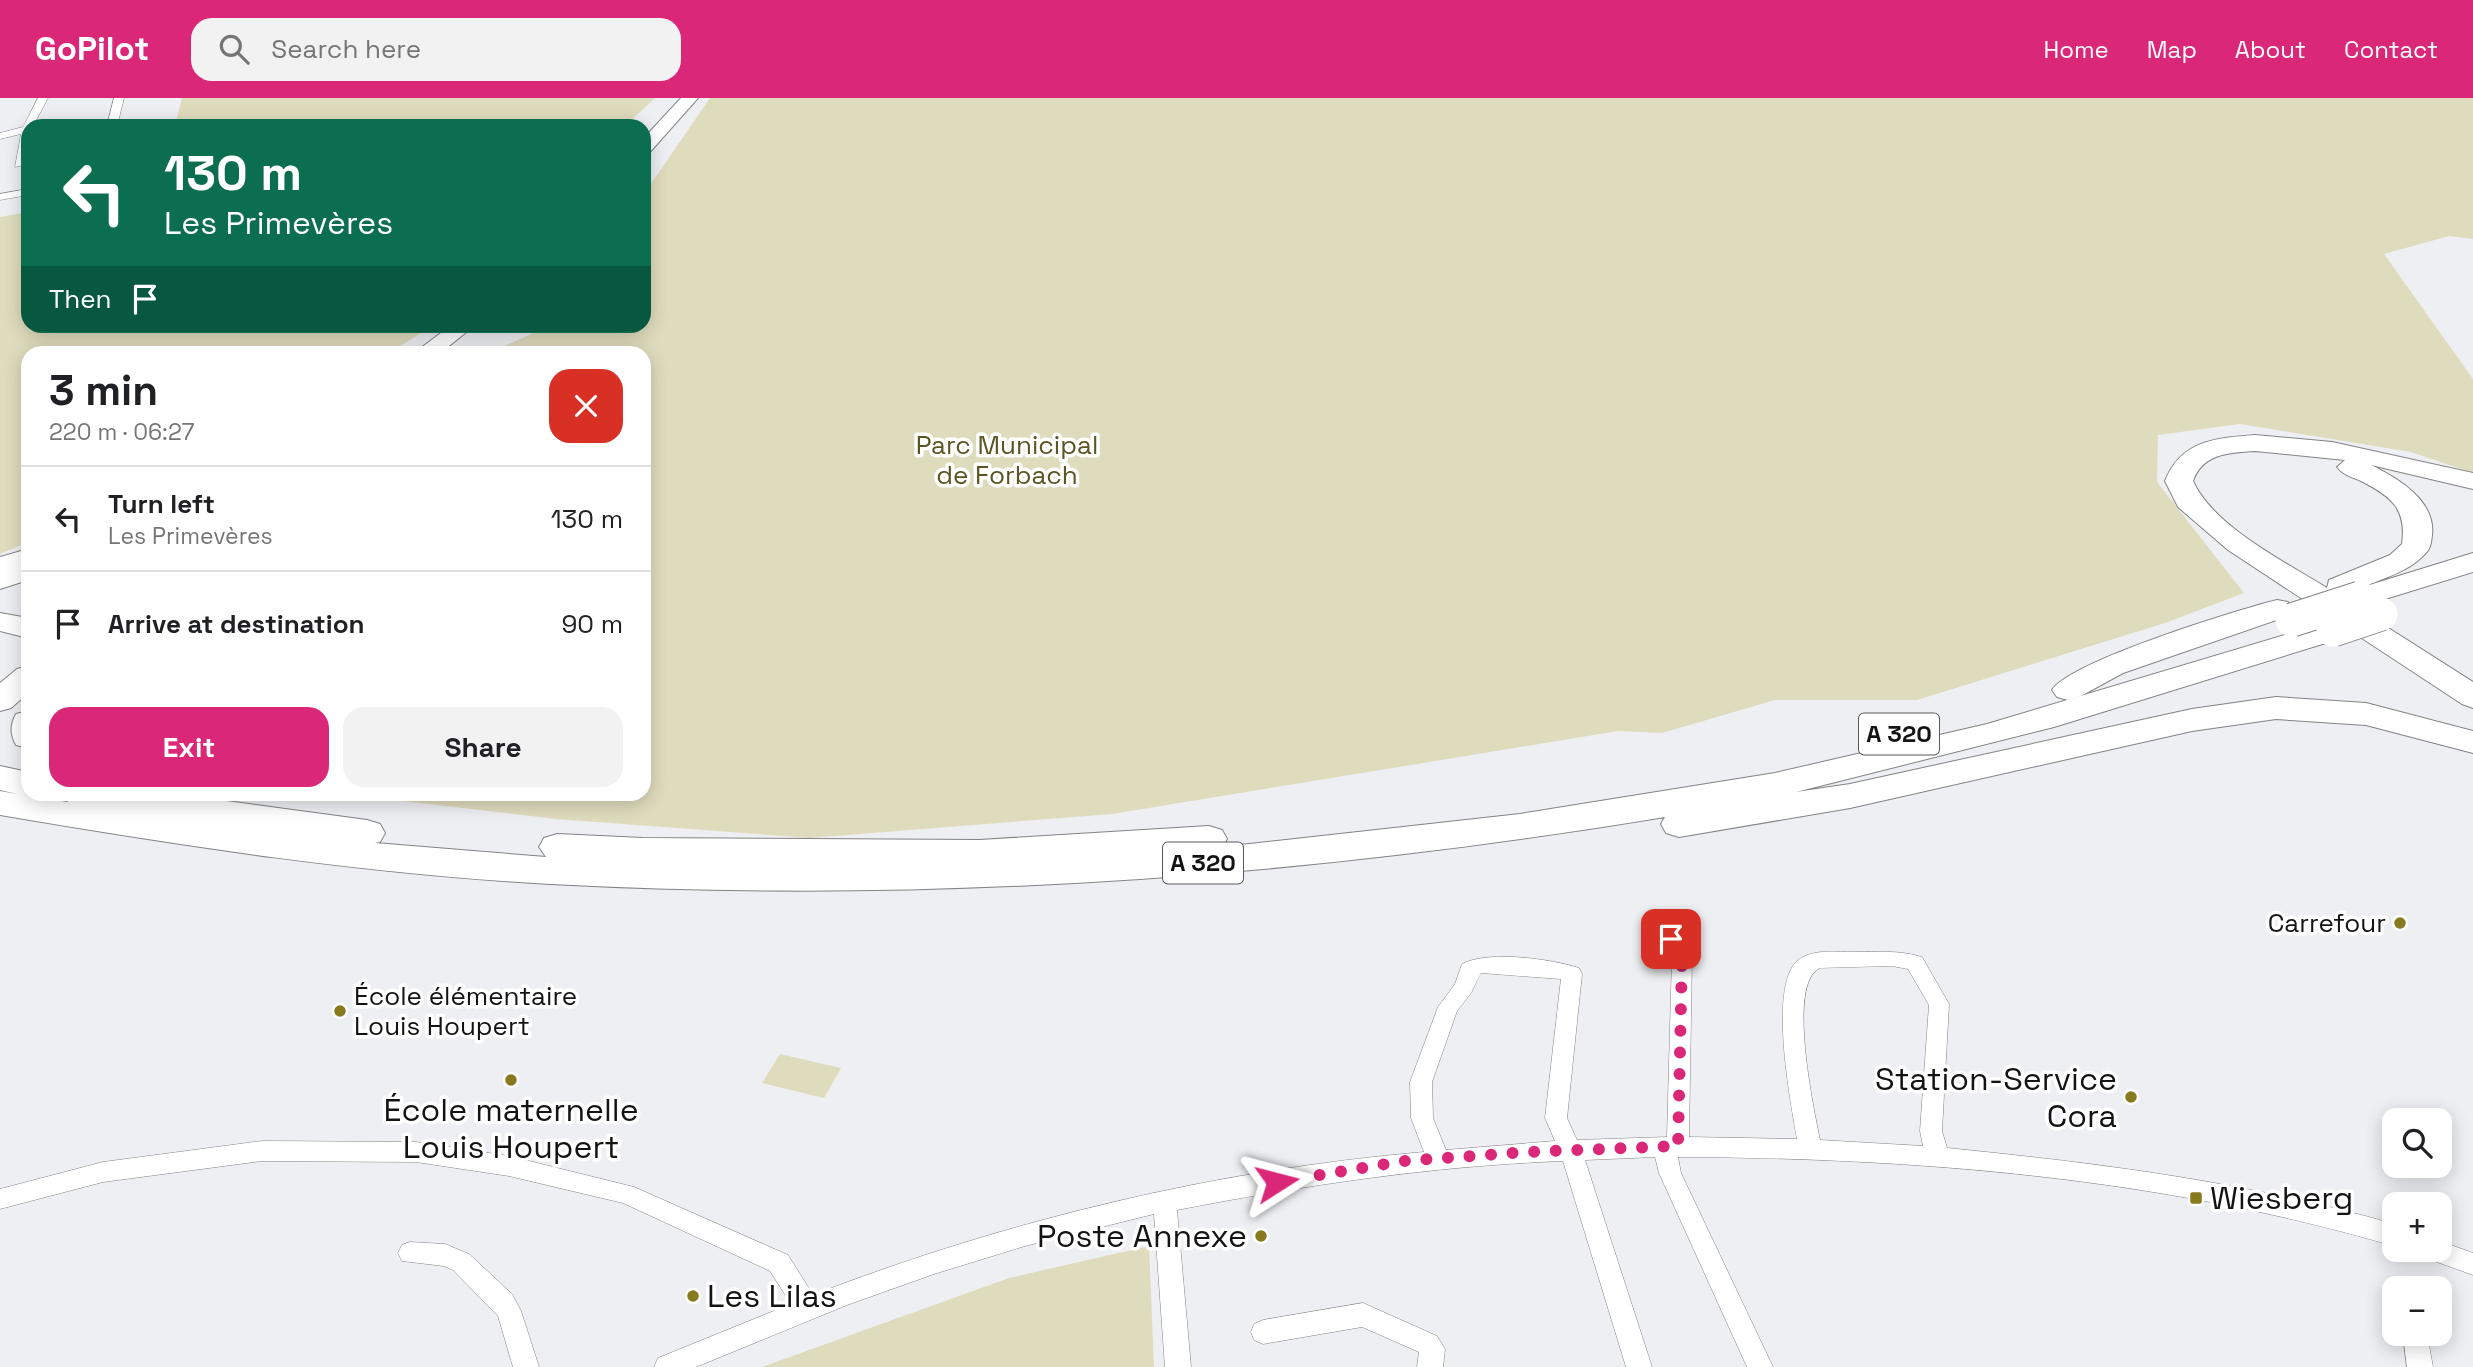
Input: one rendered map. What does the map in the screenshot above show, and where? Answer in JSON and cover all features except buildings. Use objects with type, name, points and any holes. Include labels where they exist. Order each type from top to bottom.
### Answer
[{"type":"highway","points":[[650,119],[672,98]]},
{"type":"highway","points":[[651,140],[690,98]]},
{"type":"highway","points":[[435,346],[453,333]]},
{"type":"highway","points":[[454,346],[471,333]]},
{"type":"highway","points":[[2473,481],[2298,445],[2253,444],[2216,446],[2195,455],[2184,466],[2179,481],[2188,501],[2238,544],[2473,697]]},
{"type":"highway","points":[[2253,444],[2302,451],[2333,459],[2389,485],[2406,502],[2418,523],[2416,547],[2361,599],[2296,621]]},
{"type":"highway","points":[[0,566],[21,560]]},
{"type":"highway","name":"A 320","points":[[128,801],[312,828],[488,844],[643,851],[979,853],[1243,837],[1356,826],[1609,793],[1855,746],[2068,690],[2296,621],[2473,562]]},
{"type":"highway","points":[[0,584],[21,574]]},
{"type":"highway","points":[[0,584],[21,582]]},
{"type":"highway","name":"A 320","points":[[2361,599],[2473,582]]},
{"type":"highway","points":[[0,601],[21,595]]},
{"type":"highway","name":"A 320","points":[[0,803],[298,851],[629,875],[975,877],[1248,860],[1622,814],[1873,764],[2061,715],[2296,621]]},
{"type":"highway","points":[[0,622],[21,626]]},
{"type":"highway","points":[[0,700],[21,682]]},
{"type":"highway","points":[[1248,860],[1400,859],[1741,815],[1850,796],[2192,720],[2276,708],[2366,714],[2473,742]]},
{"type":"highway","points":[[0,778],[21,782]]},
{"type":"highway","points":[[185,801],[312,828]]},
{"type":"street","points":[[32,119],[43,98]]},
{"type":"street","points":[[114,119],[119,98]]},
{"type":"street","points":[[0,136],[21,129]]},
{"type":"street","points":[[19,165],[21,157]]},
{"type":"street","points":[[0,197],[21,193]]},
{"type":"street","points":[[1671,939],[1682,956],[1670,1173],[1760,1367]]},
{"type":"street","points":[[1810,1148],[1804,1126],[1792,1011],[1796,983],[1802,968],[1816,960],[1896,959],[1915,963],[1939,1004],[1931,1131],[1937,1155]]},
{"type":"street","points":[[1438,1158],[1422,1118],[1420,1082],[1448,1007],[1464,987],[1469,970],[1478,965],[1551,969],[1572,974],[1556,1118],[1572,1150],[1639,1367]]},
{"type":"street","points":[[667,1367],[807,1308],[1020,1236],[1165,1201],[1438,1158],[1671,1146],[1810,1148],[1937,1155],[2190,1186],[2347,1221],[2382,1232]]},
{"type":"street","points":[[0,1199],[103,1172],[262,1151],[416,1152],[509,1166],[626,1194],[779,1263],[807,1308]]},
{"type":"street","points":[[1165,1201],[1178,1367]]},
{"type":"street","points":[[410,1253],[445,1255],[461,1262],[503,1302],[509,1311],[526,1367]]},
{"type":"street","points":[[2452,1256],[2473,1264]]},
{"type":"street","points":[[1263,1332],[1363,1315],[1428,1344],[1432,1349],[1430,1367]]},
{"type":"street","points":[[2417,1346],[2420,1367]]},
{"type":"green space","points":[[182,98],[655,98],[632,119],[177,119]]},
{"type":"green space","name":"Parc Municipal de Forbach","points":[[710,98],[2473,98],[2473,239],[2449,236],[2384,254],[2473,379],[2473,473],[2411,452],[2240,424],[2158,435],[2157,482],[2244,593],[2165,623],[1917,700],[1775,700],[1662,733],[1618,731],[1112,814],[809,838],[556,819],[403,801],[651,801],[651,346],[504,346],[534,333],[651,333],[651,184]]},
{"type":"green space","points":[[21,213],[21,333],[421,333],[400,346],[21,346],[21,545],[0,554],[0,217]]},
{"type":"green space","points":[[780,1054],[841,1068],[824,1098],[762,1083]]},
{"type":"green space","points":[[1149,1246],[1154,1367],[762,1367],[1009,1278]]},
{"type":"place","name":"Carrefour","points":[[2400,923]]},
{"type":"place","name":"École élémentaire Louis Houpert","points":[[340,1011]]},
{"type":"place","name":"École maternelle Louis Houpert","points":[[511,1080]]},
{"type":"place","name":"Station-Service Cora","points":[[2131,1097]]},
{"type":"place","name":"Wiesberg","points":[[2196,1198]]},
{"type":"place","name":"Poste Annexe","points":[[1261,1236]]},
{"type":"place","name":"Les Lilas","points":[[693,1296]]},
{"type":"route","points":[[1277,1182],[1404,1161],[1527,1152],[1678,1146],[1682,956],[1671,939]]}]
